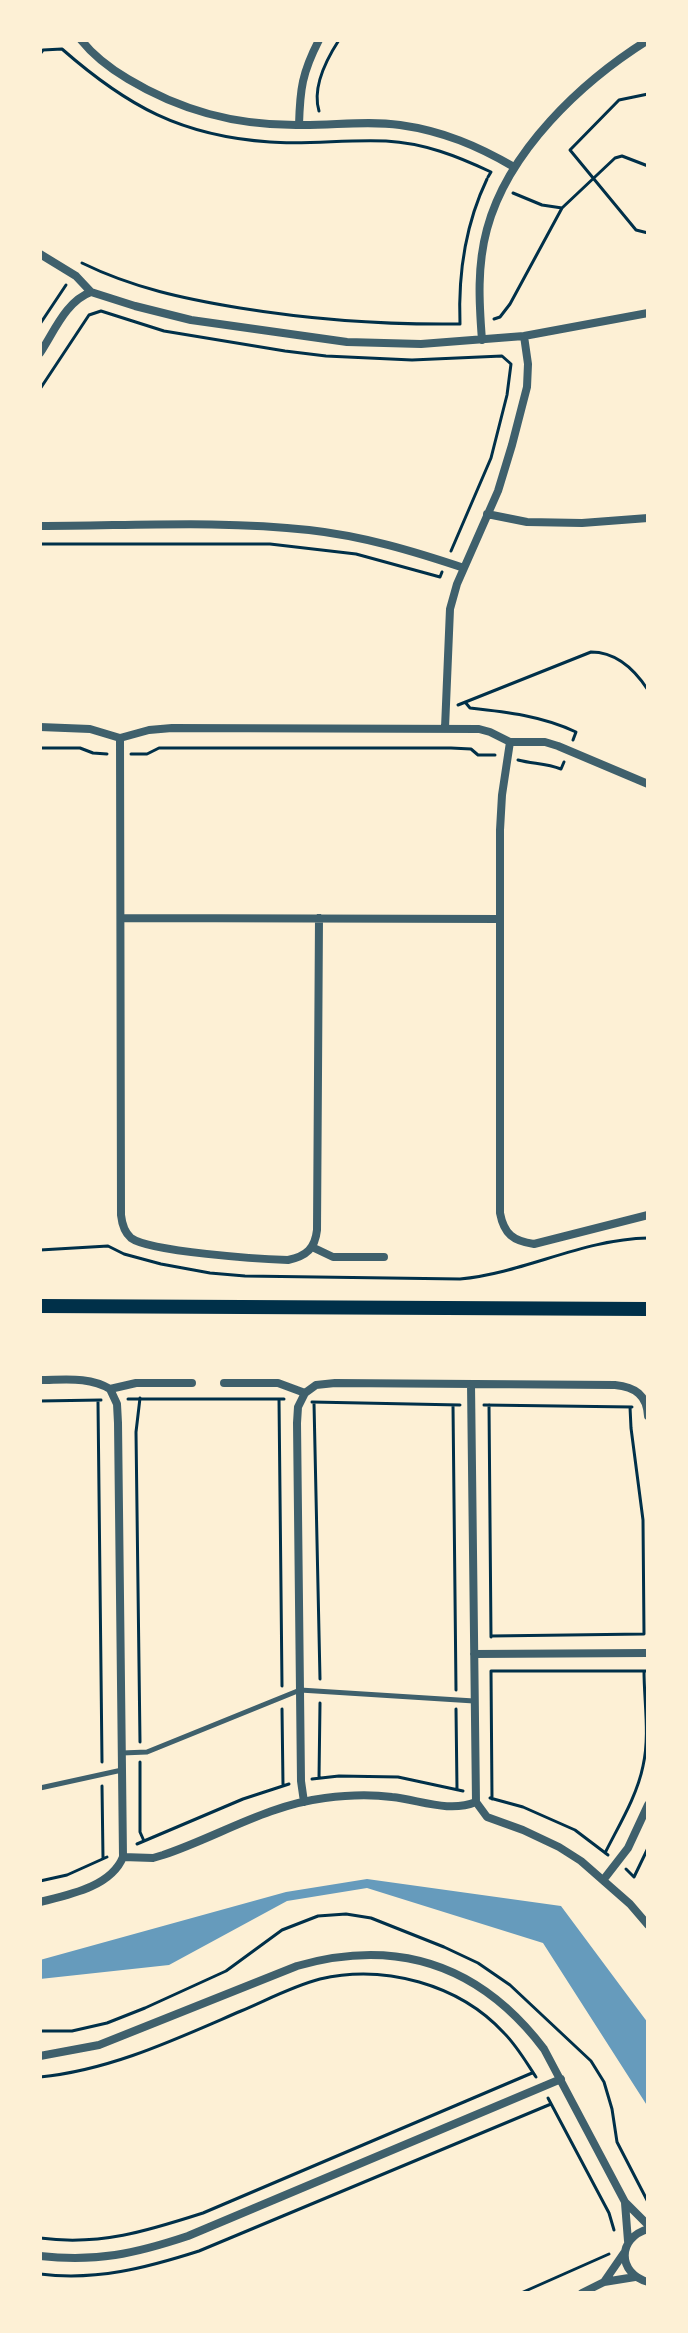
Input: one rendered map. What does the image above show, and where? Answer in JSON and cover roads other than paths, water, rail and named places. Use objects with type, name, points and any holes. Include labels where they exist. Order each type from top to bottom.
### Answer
[{"type":"main road","points":[[40,1306],[648,1309]]},
{"type":"street","points":[[299,125],[303,76],[319,40]]},
{"type":"street","points":[[482,340],[481,255],[502,188],[534,139],[581,92],[648,40]]},
{"type":"street","points":[[80,41],[114,70],[148,91],[182,107],[214,117],[241,122],[299,125],[379,123],[419,128],[464,140],[514,167]]},
{"type":"street","points":[[40,254],[76,276],[91,292],[191,320],[347,342],[421,344],[524,336],[648,313]]},
{"type":"street","points":[[40,353],[72,304],[80,296],[91,292]]},
{"type":"street","points":[[445,728],[450,609],[464,568],[498,491],[527,387],[524,336]]},
{"type":"street","points":[[487,514],[527,522],[582,523],[648,518]]},
{"type":"street","points":[[40,526],[265,526],[366,539],[464,568]]},
{"type":"street","points":[[40,727],[90,729],[120,738],[172,728],[479,729],[510,742],[545,742],[648,784]]},
{"type":"street","points":[[120,738],[122,1225],[129,1237],[143,1244],[166,1248],[288,1260],[301,1257],[316,1242],[319,918]]},
{"type":"street","points":[[510,742],[500,815],[500,1213],[503,1225],[510,1237],[534,1244],[648,1215]]},
{"type":"street","points":[[121,918],[500,919]]},
{"type":"street","points":[[312,1247],[333,1257],[384,1257]]},
{"type":"street","points":[[40,1380],[86,1380],[102,1384],[110,1389],[116,1400],[123,1770],[123,1857],[118,1868],[110,1876],[68,1895],[40,1902]]},
{"type":"street","points":[[110,1389],[136,1383],[192,1383]]},
{"type":"street","points":[[224,1383],[278,1383],[302,1396]]},
{"type":"street","points":[[304,1802],[301,1781],[297,1423],[302,1396],[316,1385],[335,1383],[615,1385],[627,1386],[640,1394],[648,1406],[648,1416]]},
{"type":"street","points":[[471,1384],[476,1802],[487,1817],[559,1847],[604,1879],[648,1925]]},
{"type":"street","points":[[474,1654],[648,1653]]},
{"type":"street","points":[[123,1857],[153,1858],[163,1855],[270,1812],[304,1802],[365,1795],[445,1806],[466,1806],[476,1802]]},
{"type":"street","points":[[604,1879],[628,1848],[648,1805]]},
{"type":"street","points":[[40,2056],[99,2045],[297,1966],[325,1958],[390,1955],[450,1971],[482,1987],[529,2028],[561,2079],[625,2202],[648,2227],[638,2232],[604,2282]]},
{"type":"street","points":[[40,2256],[99,2259],[146,2250],[188,2236],[561,2079]]},
{"type":"street","points":[[625,2202],[627,2265],[635,2277]]},
{"type":"street","points":[[582,2293],[604,2282],[635,2277],[648,2282]]},
{"type":"lane","points":[[122,1753],[147,1752],[300,1690],[474,1701]]},
{"type":"lane","points":[[40,1788],[123,1770]]},
{"type":"water","points":[[367,1879],[561,1906],[648,2023],[648,2107],[543,1943],[367,1888],[287,1901],[169,1965],[40,1979],[40,1960],[286,1892]]}]
